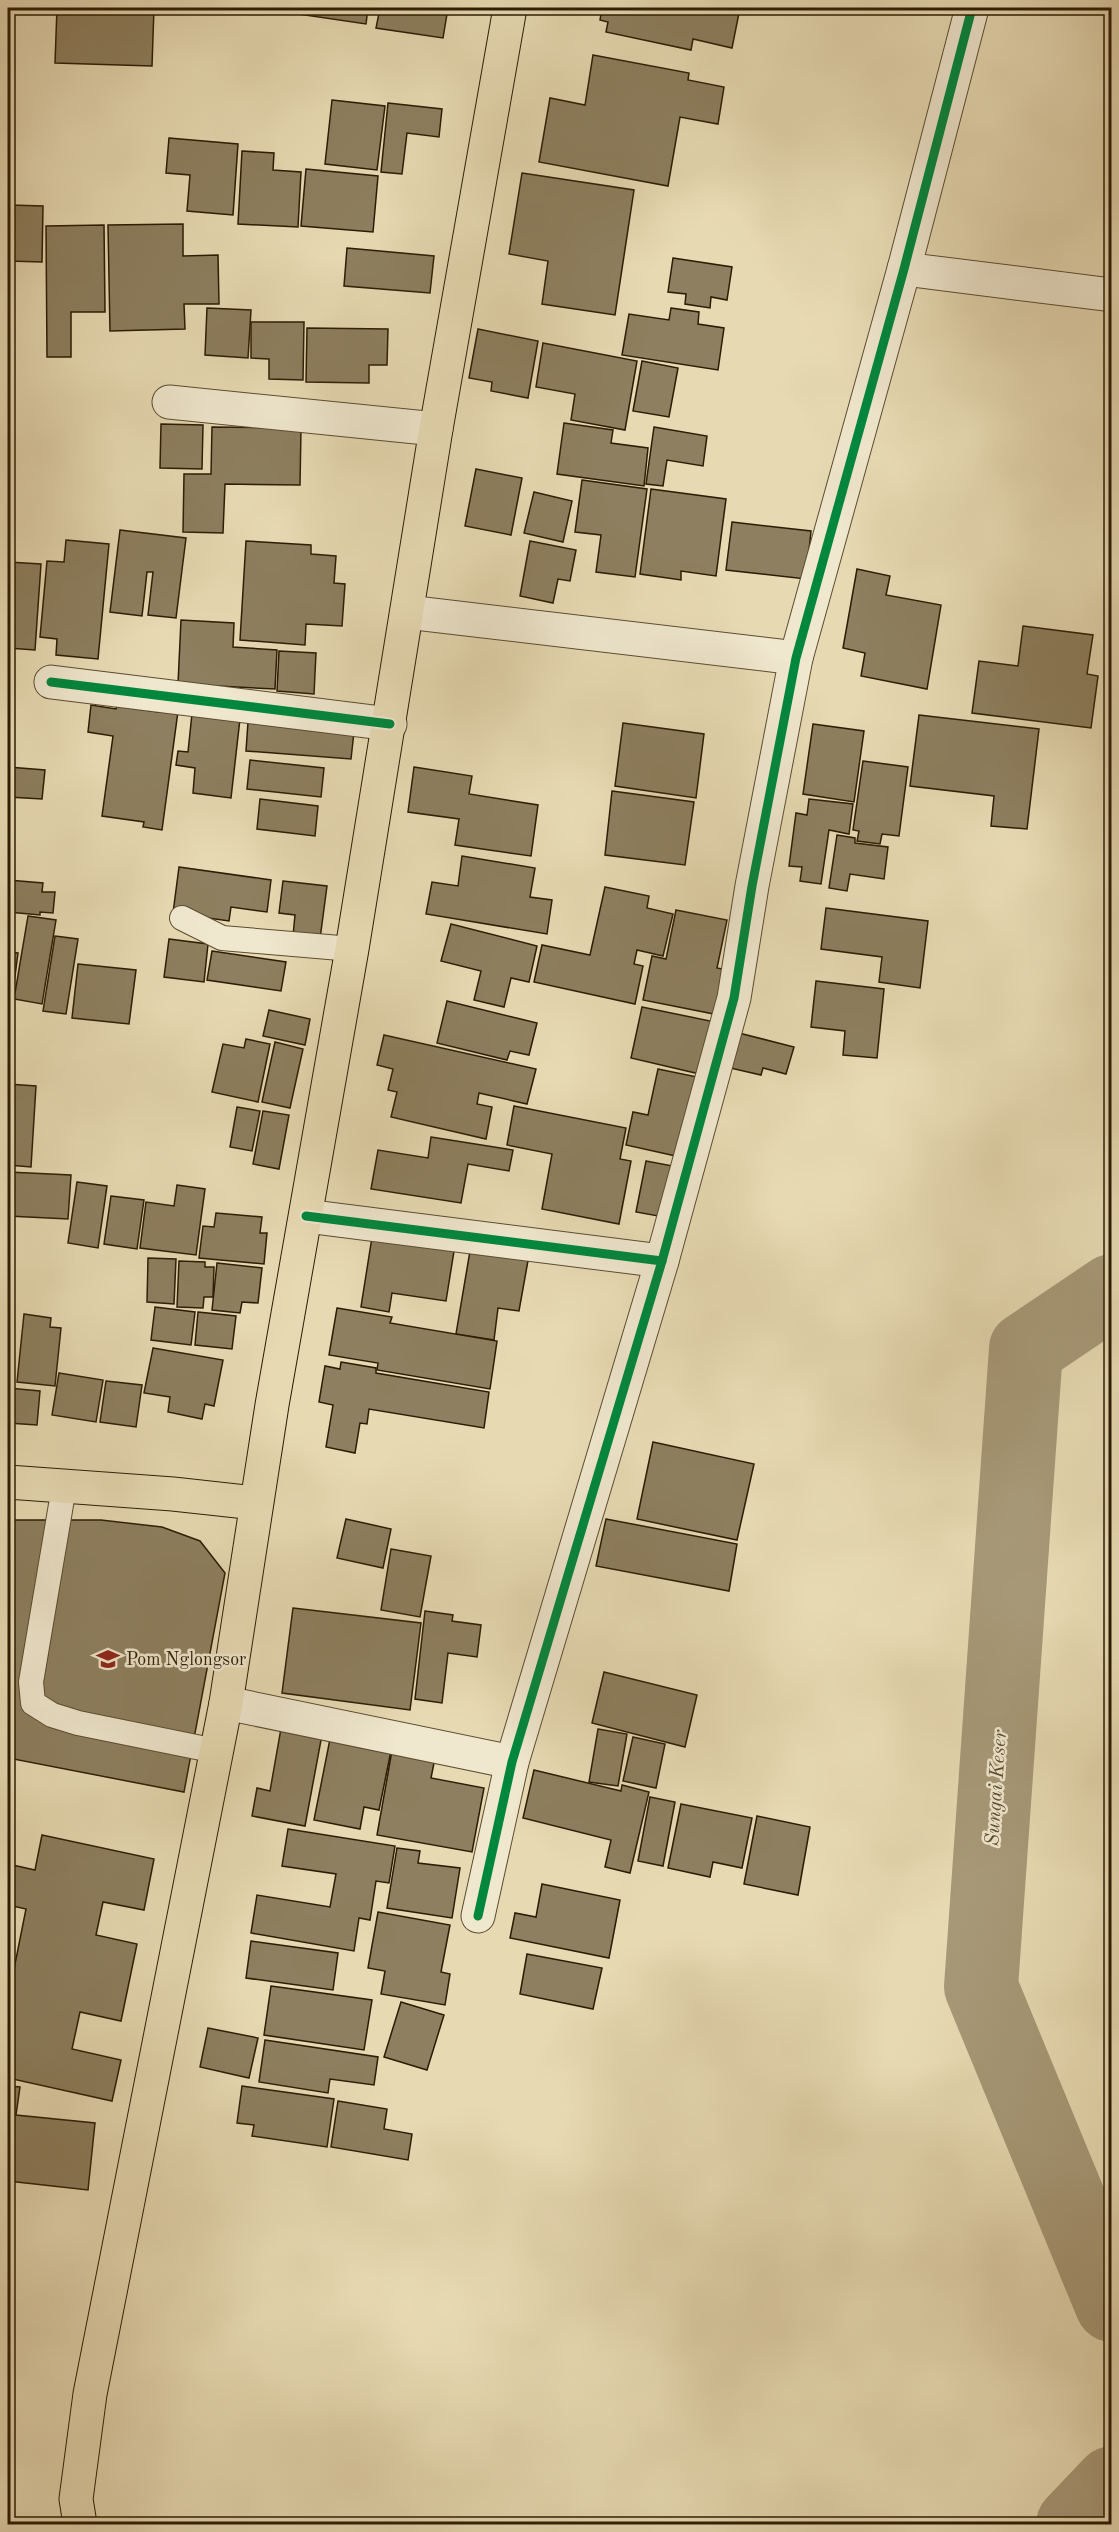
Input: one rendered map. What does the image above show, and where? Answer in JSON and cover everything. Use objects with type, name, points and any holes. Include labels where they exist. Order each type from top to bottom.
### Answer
[{"type":"highway","points":[[80,2524],[76,2499],[90,2394],[226,1703],[256,1503],[390,724],[436,429],[510,8]]},
{"type":"highway","points":[[8,1482],[173,1494],[256,1503]]},
{"type":"street","points":[[478,1916],[512,1762],[662,1261],[734,998],[752,886],[796,658],[904,269],[972,8]]},
{"type":"street","points":[[904,269],[1112,295]]},
{"type":"street","points":[[169,402],[436,429]]},
{"type":"street","points":[[407,612],[796,658]]},
{"type":"street","points":[[51,682],[390,724]]},
{"type":"street","points":[[306,1216],[662,1261]]},
{"type":"street","points":[[226,1703],[512,1762]]},
{"type":"lane","points":[[182,918],[222,938],[352,949]]},
{"type":"lane","points":[[64,1487],[31,1682],[33,1702],[52,1715],[78,1723],[216,1751]]},
{"type":"building","points":[[57,8],[154,8],[152,66],[55,63]]},
{"type":"building","points":[[285,8],[368,8],[366,24],[284,12]]},
{"type":"building","points":[[380,8],[448,8],[443,38],[376,28]]},
{"type":"building","points":[[602,8],[740,8],[732,48],[693,39],[691,50],[606,32],[608,22],[600,20]]},
{"type":"building","points":[[593,55],[689,73],[688,80],[724,87],[718,124],[680,117],[668,186],[539,162],[550,98],[585,105]]},
{"type":"building","points":[[332,100],[385,106],[377,170],[325,164]]},
{"type":"building","points":[[388,103],[442,109],[439,137],[407,133],[402,174],[381,172]]},
{"type":"building","points":[[169,138],[238,144],[233,215],[187,211],[190,175],[166,173]]},
{"type":"building","points":[[242,151],[274,153],[273,170],[301,172],[298,227],[238,224]]},
{"type":"building","points":[[306,169],[378,176],[373,232],[301,226]]},
{"type":"building","points":[[522,173],[634,190],[615,315],[542,304],[548,261],[509,254]]},
{"type":"building","points":[[8,205],[43,206],[42,262],[8,261]]},
{"type":"building","points":[[183,224],[183,256],[218,255],[219,304],[184,304],[185,329],[110,331],[108,225]]},
{"type":"building","points":[[104,225],[105,312],[71,312],[71,357],[47,357],[46,226]]},
{"type":"building","points":[[347,248],[434,256],[430,293],[344,286]]},
{"type":"building","points":[[673,258],[732,267],[727,300],[711,297],[710,308],[685,304],[686,294],[668,292]]},
{"type":"building","points":[[207,308],[251,310],[248,358],[205,355]]},
{"type":"building","points":[[671,308],[699,312],[698,324],[724,328],[718,370],[622,355],[629,314],[669,320]]},
{"type":"building","points":[[251,322],[304,322],[303,380],[269,379],[269,359],[251,358]]},
{"type":"building","points":[[307,328],[388,329],[387,365],[369,365],[369,383],[306,382]]},
{"type":"building","points":[[478,329],[538,341],[528,398],[491,391],[492,382],[469,378]]},
{"type":"building","points":[[543,343],[637,361],[625,430],[571,420],[575,394],[536,387]]},
{"type":"building","points":[[642,361],[678,368],[669,417],[633,411]]},
{"type":"building","points":[[564,423],[613,430],[611,443],[648,448],[644,486],[557,474]]},
{"type":"building","points":[[161,424],[203,425],[202,469],[160,468]]},
{"type":"building","points":[[212,427],[301,428],[300,485],[225,484],[223,533],[183,532],[184,474],[211,474]]},
{"type":"building","points":[[654,427],[707,436],[703,466],[667,460],[663,486],[646,484]]},
{"type":"building","points":[[476,469],[522,478],[511,535],[465,526]]},
{"type":"building","points":[[582,480],[647,489],[635,577],[596,572],[601,535],[575,532]]},
{"type":"building","points":[[651,489],[726,499],[716,576],[681,571],[681,580],[640,574]]},
{"type":"building","points":[[534,492],[572,501],[563,542],[524,533]]},
{"type":"building","points":[[732,522],[811,531],[806,579],[726,570]]},
{"type":"building","points":[[120,530],[186,538],[176,618],[148,615],[153,572],[147,572],[142,616],[110,612]]},
{"type":"building","points":[[66,540],[109,544],[98,659],[56,655],[57,639],[40,637],[47,561],[64,562]]},
{"type":"building","points":[[246,541],[311,545],[311,554],[336,556],[334,583],[345,584],[342,626],[306,624],[305,645],[240,640]]},
{"type":"building","points":[[530,541],[576,550],[570,581],[558,579],[553,603],[520,596]]},
{"type":"building","points":[[8,562],[41,564],[35,650],[8,648]]},
{"type":"building","points":[[857,569],[890,576],[886,595],[941,605],[927,689],[861,676],[865,653],[843,648]]},
{"type":"building","points":[[181,620],[234,623],[233,647],[277,650],[275,689],[178,684]]},
{"type":"building","points":[[1023,626],[1093,635],[1087,674],[1098,676],[1091,728],[972,713],[979,661],[1018,666]]},
{"type":"building","points":[[279,651],[316,653],[314,694],[277,691]]},
{"type":"building","points":[[160,702],[179,704],[162,830],[143,827],[144,822],[102,816],[113,736],[88,732],[91,705],[158,712]]},
{"type":"building","points":[[193,704],[241,710],[231,798],[193,793],[195,768],[176,765],[178,751],[188,752]]},
{"type":"building","points":[[919,715],[1039,729],[1027,829],[991,826],[994,796],[910,786]]},
{"type":"building","points":[[248,722],[354,732],[351,759],[246,751]]},
{"type":"building","points":[[623,723],[704,734],[696,798],[615,786]]},
{"type":"building","points":[[813,724],[864,731],[854,802],[803,794]]},
{"type":"building","points":[[250,760],[324,768],[321,797],[247,789]]},
{"type":"building","points":[[863,761],[908,767],[899,836],[882,834],[880,844],[857,841],[859,831],[853,830]]},
{"type":"building","points":[[8,767],[45,770],[42,799],[8,797]]},
{"type":"building","points":[[414,767],[472,776],[469,794],[538,805],[531,856],[455,845],[459,819],[408,812]]},
{"type":"building","points":[[612,791],[694,802],[685,865],[605,855]]},
{"type":"building","points":[[260,799],[318,806],[315,836],[257,829]]},
{"type":"building","points":[[809,799],[853,804],[849,834],[829,830],[821,884],[800,881],[802,867],[789,866],[796,813],[807,815]]},
{"type":"building","points":[[837,835],[855,838],[855,843],[888,847],[884,879],[850,874],[847,891],[829,888]]},
{"type":"building","points":[[462,856],[535,868],[530,897],[552,900],[547,934],[426,914],[432,882],[458,886]]},
{"type":"building","points":[[179,867],[271,880],[267,912],[231,907],[229,921],[173,913]]},
{"type":"building","points":[[8,880],[43,883],[42,892],[55,892],[53,913],[40,912],[40,915],[8,912]]},
{"type":"building","points":[[283,881],[327,886],[320,939],[293,936],[295,915],[279,913]]},
{"type":"building","points":[[605,887],[649,896],[647,908],[673,914],[663,956],[637,950],[634,964],[643,966],[635,1004],[534,982],[542,945],[590,955]]},
{"type":"building","points":[[826,908],[928,921],[920,988],[879,982],[882,957],[821,949]]},
{"type":"building","points":[[676,910],[727,920],[717,968],[728,970],[719,1015],[643,1000],[652,956],[666,959]]},
{"type":"building","points":[[28,916],[56,920],[42,1004],[14,999]]},
{"type":"building","points":[[451,924],[537,946],[529,982],[511,978],[504,1007],[474,1000],[481,971],[441,961]]},
{"type":"building","points":[[55,936],[78,939],[66,1014],[43,1011]]},
{"type":"building","points":[[169,939],[208,944],[204,982],[164,977]]},
{"type":"building","points":[[212,951],[286,962],[281,991],[207,980]]},
{"type":"building","points":[[8,952],[18,953],[12,999],[8,998]]},
{"type":"building","points":[[78,964],[136,970],[129,1024],[72,1018]]},
{"type":"building","points":[[816,981],[884,989],[877,1058],[843,1055],[845,1031],[811,1027]]},
{"type":"building","points":[[447,1001],[537,1023],[529,1055],[510,1051],[507,1060],[437,1043]]},
{"type":"building","points":[[642,1007],[715,1022],[704,1075],[631,1058]]},
{"type":"building","points":[[269,1010],[310,1019],[305,1045],[263,1036]]},
{"type":"building","points":[[735,1032],[794,1047],[786,1074],[763,1068],[761,1075],[726,1067]]},
{"type":"building","points":[[384,1035],[536,1069],[527,1104],[479,1093],[477,1104],[492,1107],[486,1139],[391,1117],[397,1092],[388,1090],[393,1069],[377,1065]]},
{"type":"building","points":[[246,1039],[270,1044],[258,1102],[212,1092],[223,1044],[244,1048]]},
{"type":"building","points":[[275,1042],[303,1049],[290,1108],[262,1102]]},
{"type":"building","points":[[658,1069],[702,1078],[685,1158],[626,1145],[633,1112],[648,1115]]},
{"type":"building","points":[[8,1084],[36,1086],[31,1167],[8,1165]]},
{"type":"building","points":[[514,1106],[626,1128],[620,1159],[631,1161],[619,1224],[542,1209],[552,1154],[507,1145]]},
{"type":"building","points":[[237,1107],[260,1111],[252,1151],[230,1147]]},
{"type":"building","points":[[263,1111],[289,1115],[279,1169],[253,1164]]},
{"type":"building","points":[[431,1137],[513,1150],[509,1171],[468,1164],[461,1203],[371,1189],[378,1150],[428,1158]]},
{"type":"building","points":[[646,1161],[678,1167],[669,1218],[636,1212]]},
{"type":"building","points":[[8,1172],[71,1175],[68,1219],[8,1216]]},
{"type":"building","points":[[77,1182],[107,1186],[98,1248],[68,1243]]},
{"type":"building","points":[[177,1185],[205,1189],[196,1255],[140,1248],[146,1202],[174,1206]]},
{"type":"building","points":[[111,1196],[144,1200],[137,1249],[104,1244]]},
{"type":"building","points":[[216,1213],[262,1217],[260,1233],[267,1233],[264,1264],[199,1258],[203,1226],[214,1227]]},
{"type":"building","points":[[372,1237],[454,1251],[446,1301],[392,1293],[389,1312],[361,1307]]},
{"type":"building","points":[[471,1245],[529,1255],[519,1311],[498,1308],[494,1340],[456,1334]]},
{"type":"building","points":[[148,1258],[176,1259],[174,1304],[147,1302]]},
{"type":"building","points":[[179,1261],[205,1262],[205,1267],[214,1267],[213,1297],[204,1297],[203,1308],[177,1307]]},
{"type":"building","points":[[217,1263],[262,1268],[258,1303],[242,1302],[240,1313],[212,1310]]},
{"type":"building","points":[[155,1307],[195,1312],[191,1345],[151,1340]]},
{"type":"building","points":[[337,1308],[392,1317],[390,1323],[497,1341],[490,1389],[377,1370],[378,1363],[329,1355]]},
{"type":"building","points":[[198,1312],[236,1316],[232,1349],[195,1345]]},
{"type":"building","points":[[24,1314],[51,1318],[50,1327],[61,1328],[55,1386],[17,1382]]},
{"type":"building","points":[[153,1348],[223,1360],[214,1406],[205,1404],[202,1419],[168,1412],[170,1397],[144,1393]]},
{"type":"building","points":[[341,1362],[376,1368],[376,1373],[489,1392],[484,1428],[369,1409],[367,1424],[360,1423],[355,1453],[326,1447],[333,1405],[319,1402],[325,1366],[340,1369]]},
{"type":"building","points":[[59,1373],[103,1380],[96,1422],[52,1415]]},
{"type":"building","points":[[106,1381],[142,1385],[136,1427],[100,1422]]},
{"type":"building","points":[[8,1388],[40,1391],[37,1425],[8,1423]]},
{"type":"building","points":[[653,1442],[754,1464],[737,1540],[637,1519]]},
{"type":"building","points":[[346,1519],[391,1529],[383,1568],[337,1558]]},
{"type":"building","points":[[606,1519],[737,1544],[729,1591],[596,1566]]},
{"type":"building","name":"Pom Nglongsor","points":[[8,1520],[101,1520],[162,1527],[200,1541],[225,1573],[184,1792],[8,1758]]},
{"type":"building","points":[[391,1549],[431,1556],[420,1617],[381,1610]]},
{"type":"building","points":[[293,1608],[421,1623],[410,1710],[282,1693]]},
{"type":"building","points":[[425,1611],[453,1615],[452,1621],[481,1625],[477,1657],[448,1653],[442,1703],[415,1699]]},
{"type":"building","points":[[604,1672],[697,1695],[685,1747],[592,1723]]},
{"type":"building","points":[[283,1717],[324,1724],[305,1826],[252,1816],[257,1788],[270,1791]]},
{"type":"building","points":[[598,1729],[627,1734],[618,1786],[589,1782]]},
{"type":"building","points":[[331,1734],[392,1746],[379,1810],[364,1807],[360,1829],[314,1820]]},
{"type":"building","points":[[633,1737],[665,1744],[656,1788],[623,1781]]},
{"type":"building","points":[[393,1745],[436,1753],[431,1778],[484,1788],[472,1852],[377,1835]]},
{"type":"building","points":[[534,1770],[621,1791],[622,1785],[649,1792],[630,1873],[605,1867],[611,1840],[523,1818]]},
{"type":"building","points":[[650,1797],[675,1802],[663,1866],[638,1861]]},
{"type":"building","points":[[681,1804],[752,1818],[742,1868],[713,1862],[710,1877],[668,1868]]},
{"type":"building","points":[[757,1816],[810,1827],[798,1895],[744,1884]]},
{"type":"building","points":[[288,1829],[395,1846],[389,1883],[376,1881],[370,1920],[359,1918],[354,1951],[251,1933],[257,1895],[330,1907],[336,1874],[282,1866]]},
{"type":"building","points":[[42,1835],[154,1859],[144,1910],[103,1902],[96,1935],[137,1944],[121,2021],[80,2012],[72,2049],[121,2060],[112,2101],[8,2078],[8,1999],[26,1909],[8,1905],[8,1864],[35,1870]]},
{"type":"building","points":[[397,1848],[420,1851],[418,1863],[460,1868],[452,1918],[387,1908]]},
{"type":"building","points":[[542,1884],[620,1900],[609,1958],[510,1938],[515,1913],[536,1917]]},
{"type":"building","points":[[378,1912],[450,1925],[441,1972],[450,1974],[445,2005],[381,1994],[385,1971],[368,1968]]},
{"type":"building","points":[[251,1941],[338,1953],[333,1990],[246,1978]]},
{"type":"building","points":[[527,1954],[602,1968],[593,2009],[520,1994]]},
{"type":"building","points":[[271,1986],[372,2000],[364,2050],[264,2035]]},
{"type":"building","points":[[401,2002],[444,2015],[427,2070],[384,2057]]},
{"type":"building","points":[[208,2028],[258,2038],[249,2078],[200,2067]]},
{"type":"building","points":[[265,2040],[378,2057],[374,2085],[330,2079],[328,2093],[259,2082]]},
{"type":"building","points":[[8,2086],[20,2087],[16,2115],[95,2123],[88,2190],[8,2181]]},
{"type":"building","points":[[242,2086],[334,2099],[327,2147],[252,2136],[254,2125],[237,2123]]},
{"type":"building","points":[[338,2101],[387,2109],[384,2129],[412,2134],[408,2160],[331,2147]]},
{"type":"waterway","name":"Sungai Keser","points":[[1112,1291],[1026,1349],[981,1987],[1112,2305]]},
{"type":"waterway","name":"Sungai Keser","points":[[1073,2524],[1112,2483]]},
{"type":"cycle path","points":[[306,1216],[662,1261],[734,998],[752,886],[796,658],[904,269],[972,8]]},
{"type":"cycle path","points":[[51,682],[390,724]]},
{"type":"cycle path","points":[[478,1916],[512,1762],[662,1261]]},
{"type":"place","name":"Pom Nglongsor","points":[[108,1659]]}]
